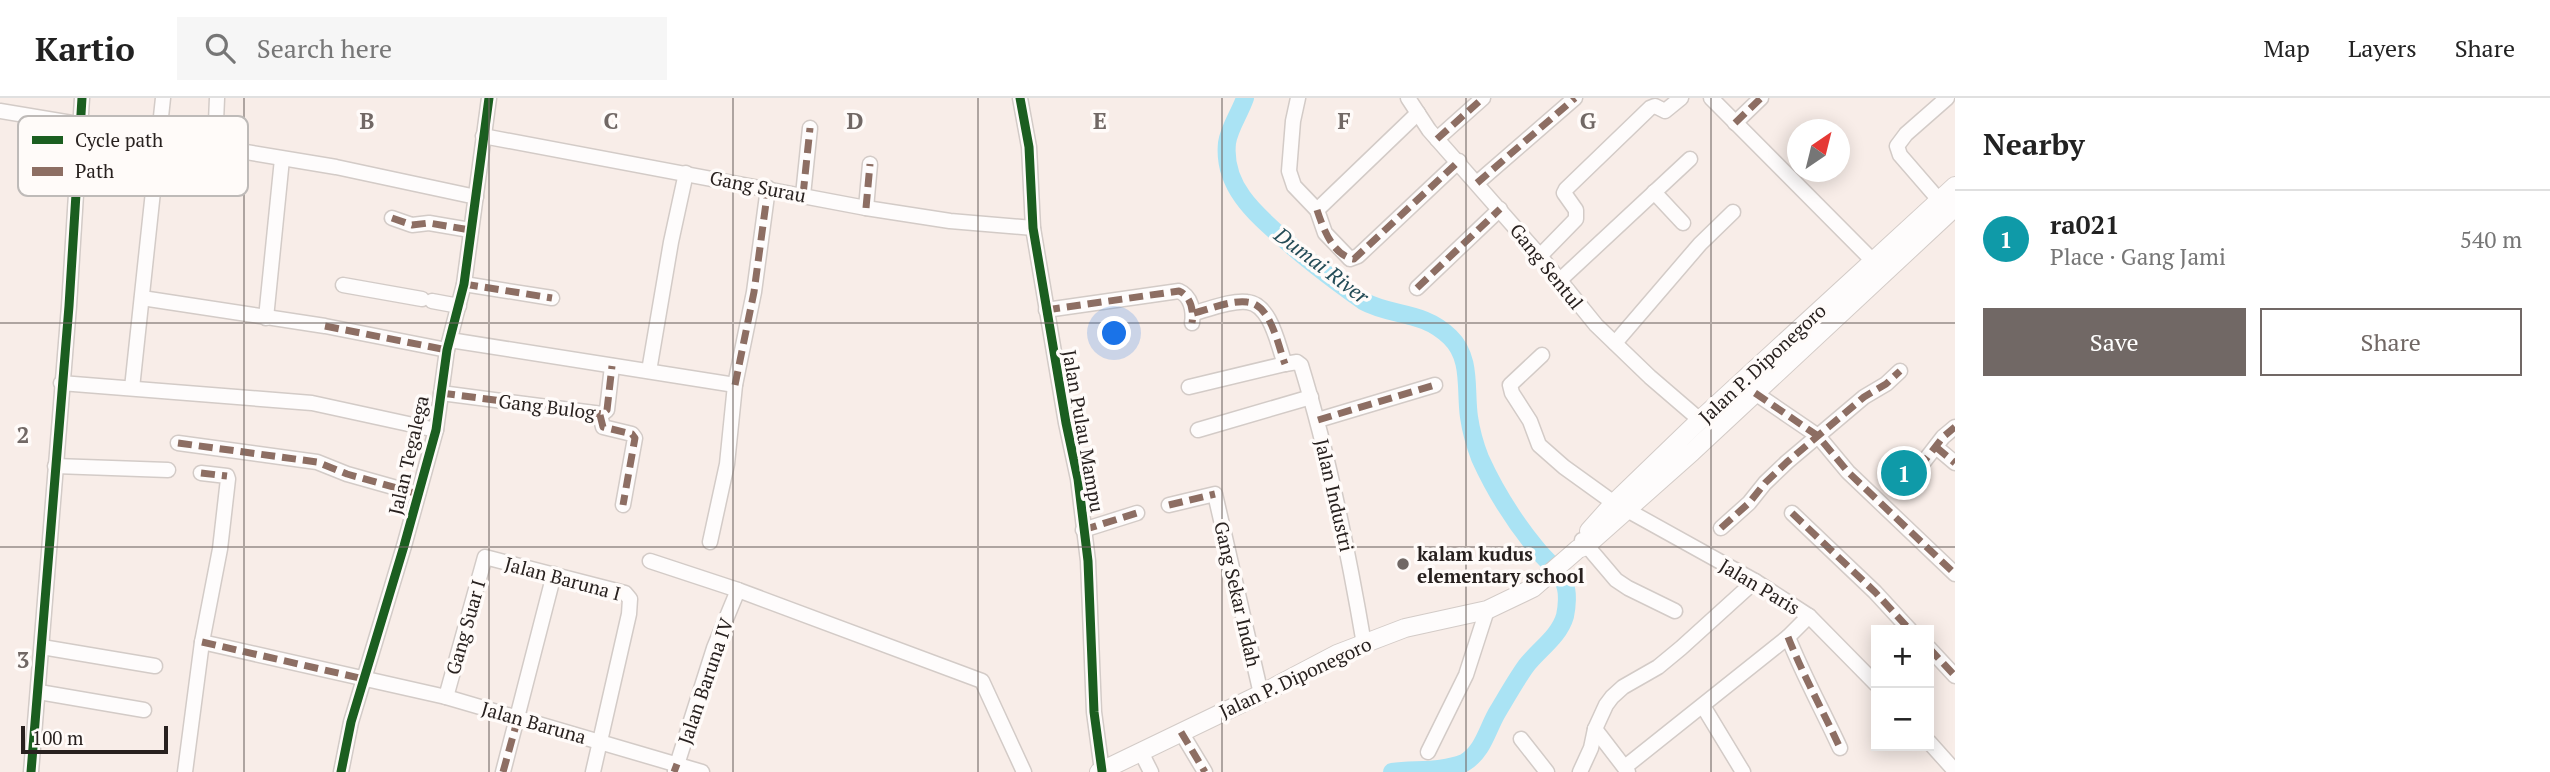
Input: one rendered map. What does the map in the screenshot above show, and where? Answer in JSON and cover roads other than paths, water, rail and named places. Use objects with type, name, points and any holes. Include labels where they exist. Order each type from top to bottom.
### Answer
[{"type":"main road","name":"Jalan P. Diponegoro","points":[[1100,771],[1261,694],[1337,654],[1405,628],[1487,610],[1546,579],[1620,507],[1700,420],[1748,388],[1872,261],[1947,203],[1955,186]]},
{"type":"main road","points":[[1620,507],[1947,203]]},
{"type":"street","points":[[81,116],[82,98]]},
{"type":"street","points":[[162,116],[163,98]]},
{"type":"street","points":[[216,116],[217,98]]},
{"type":"street","name":"Jalan Tegalega","points":[[341,772],[351,722],[436,430],[449,345],[464,284],[489,98]]},
{"type":"street","name":"Jalan Pulau Mampu","points":[[1020,98],[1029,147],[1033,228],[1066,424],[1079,479],[1088,561],[1094,712],[1100,771]]},
{"type":"street","points":[[1297,98],[1289,171],[1294,186],[1317,210],[1325,233],[1345,255],[1354,259],[1458,161]]},
{"type":"street","name":"Gang Sentul","points":[[1408,98],[1437,139],[1540,256],[1596,326],[1700,420]]},
{"type":"street","points":[[1437,139],[1483,98]]},
{"type":"street","points":[[1477,183],[1575,98]]},
{"type":"street","points":[[1540,256],[1576,219],[1576,210],[1564,193],[1566,189],[1650,108],[1655,106],[1665,111],[1681,98]]},
{"type":"street","points":[[1711,98],[1872,261]]},
{"type":"street","points":[[1735,123],[1761,98]]},
{"type":"street","points":[[1947,98],[1906,134],[1898,146],[1900,155],[1947,203]]},
{"type":"street","points":[[0,111],[29,116]]},
{"type":"street","points":[[1317,210],[1418,113]]},
{"type":"street","points":[[803,194],[810,128]]},
{"type":"street","name":"Gang Surau","points":[[483,136],[803,194],[866,208],[950,221],[1033,228]]},
{"type":"street","points":[[248,152],[410,181],[476,197]]},
{"type":"street","points":[[266,318],[282,159]]},
{"type":"street","points":[[1560,280],[1690,159]]},
{"type":"street","points":[[866,208],[870,164]]},
{"type":"street","points":[[649,371],[671,242],[687,173]]},
{"type":"street","points":[[710,541],[727,464],[735,385],[754,292],[768,188]]},
{"type":"street","points":[[1654,192],[1683,223]]},
{"type":"street","points":[[31,772],[76,196]]},
{"type":"street","points":[[132,388],[154,196]]},
{"type":"street","points":[[1417,288],[1500,209]]},
{"type":"street","points":[[1615,343],[1700,244],[1733,212]]},
{"type":"street","points":[[392,218],[412,225],[429,223],[470,230]]},
{"type":"street","points":[[464,284],[552,299]]},
{"type":"street","points":[[343,285],[459,306]]},
{"type":"street","points":[[1046,310],[1179,290],[1186,295],[1193,318],[1244,302],[1261,308],[1268,319],[1285,364],[1189,387]]},
{"type":"street","points":[[142,298],[735,385]]},
{"type":"street","name":"Jalan Paris","points":[[1542,355],[1510,384],[1512,393],[1530,421],[1539,445],[1564,467],[1620,507],[1755,581],[1809,616],[1871,679]]},
{"type":"street","name":"Jalan Industri","points":[[1285,364],[1297,362],[1301,365],[1318,420],[1350,557],[1364,644]]},
{"type":"street","name":"Gang Bulog","points":[[441,393],[600,415],[607,410],[612,366]]},
{"type":"street","points":[[1721,527],[1818,436],[1864,397],[1891,381],[1900,371]]},
{"type":"street","points":[[61,383],[312,402],[436,430]]},
{"type":"street","points":[[1318,420],[1435,385]]},
{"type":"street","points":[[1748,388],[1818,436],[1848,472],[1955,574]]},
{"type":"street","points":[[1198,430],[1311,397]]},
{"type":"street","points":[[600,415],[603,427],[632,434],[635,438],[623,505]]},
{"type":"street","points":[[1919,468],[1955,427]]},
{"type":"street","points":[[178,443],[317,462],[347,474],[418,494]]},
{"type":"street","points":[[1936,447],[1955,463]]},
{"type":"street","points":[[55,466],[168,470]]},
{"type":"street","points":[[185,772],[202,642],[220,550],[228,479],[227,476],[201,472]]},
{"type":"street","name":"Gang Sekar Indah","points":[[1168,505],[1215,494],[1261,694]]},
{"type":"street","points":[[1083,530],[1137,513]]},
{"type":"street","points":[[1792,513],[1875,592],[1905,625]]},
{"type":"street","points":[[1579,548],[1622,584],[1675,611]]},
{"type":"street","name":"Jalan Baruna I","points":[[485,558],[625,593],[630,600],[593,772]]},
{"type":"street","name":"Gang Suar I","points":[[446,698],[485,558]]},
{"type":"street","points":[[650,561],[738,590],[982,681],[1024,772]]},
{"type":"street","points":[[503,772],[554,574]]},
{"type":"street","points":[[1580,772],[1606,705],[1623,687],[1658,667],[1681,648],[1755,581]]},
{"type":"street","name":"Jalan Baruna IV","points":[[676,768],[714,648],[738,590]]},
{"type":"street","points":[[1428,752],[1466,675],[1487,610]]},
{"type":"street","points":[[1595,729],[1626,769],[1788,637],[1809,616]]},
{"type":"street","points":[[1788,637],[1804,678],[1840,748]]},
{"type":"street","name":"Jalan Baruna","points":[[202,642],[446,698],[600,742],[676,768],[702,772]]},
{"type":"street","points":[[42,647],[155,666]]},
{"type":"street","points":[[1934,653],[1955,676]]},
{"type":"street","points":[[39,692],[144,710]]},
{"type":"street","points":[[1703,706],[1743,772]]},
{"type":"street","points":[[1181,732],[1205,772]]},
{"type":"street","points":[[1521,739],[1547,772]]},
{"type":"street","points":[[1934,747],[1955,771]]},
{"type":"street","points":[[1141,752],[1151,772]]},
{"type":"waterway","name":"Dumai River","points":[[1245,98],[1227,143],[1227,160],[1238,190],[1258,215],[1282,237],[1319,269],[1363,301],[1429,322],[1457,345],[1465,364],[1470,422],[1480,458],[1512,516],[1560,575],[1566,588],[1566,608],[1562,624],[1522,671],[1471,758],[1455,766],[1392,772]]},
{"type":"place","name":"ra021","points":[[1904,473]]},
{"type":"place","name":"kalam kudus elementary school","points":[[1403,564]]}]
